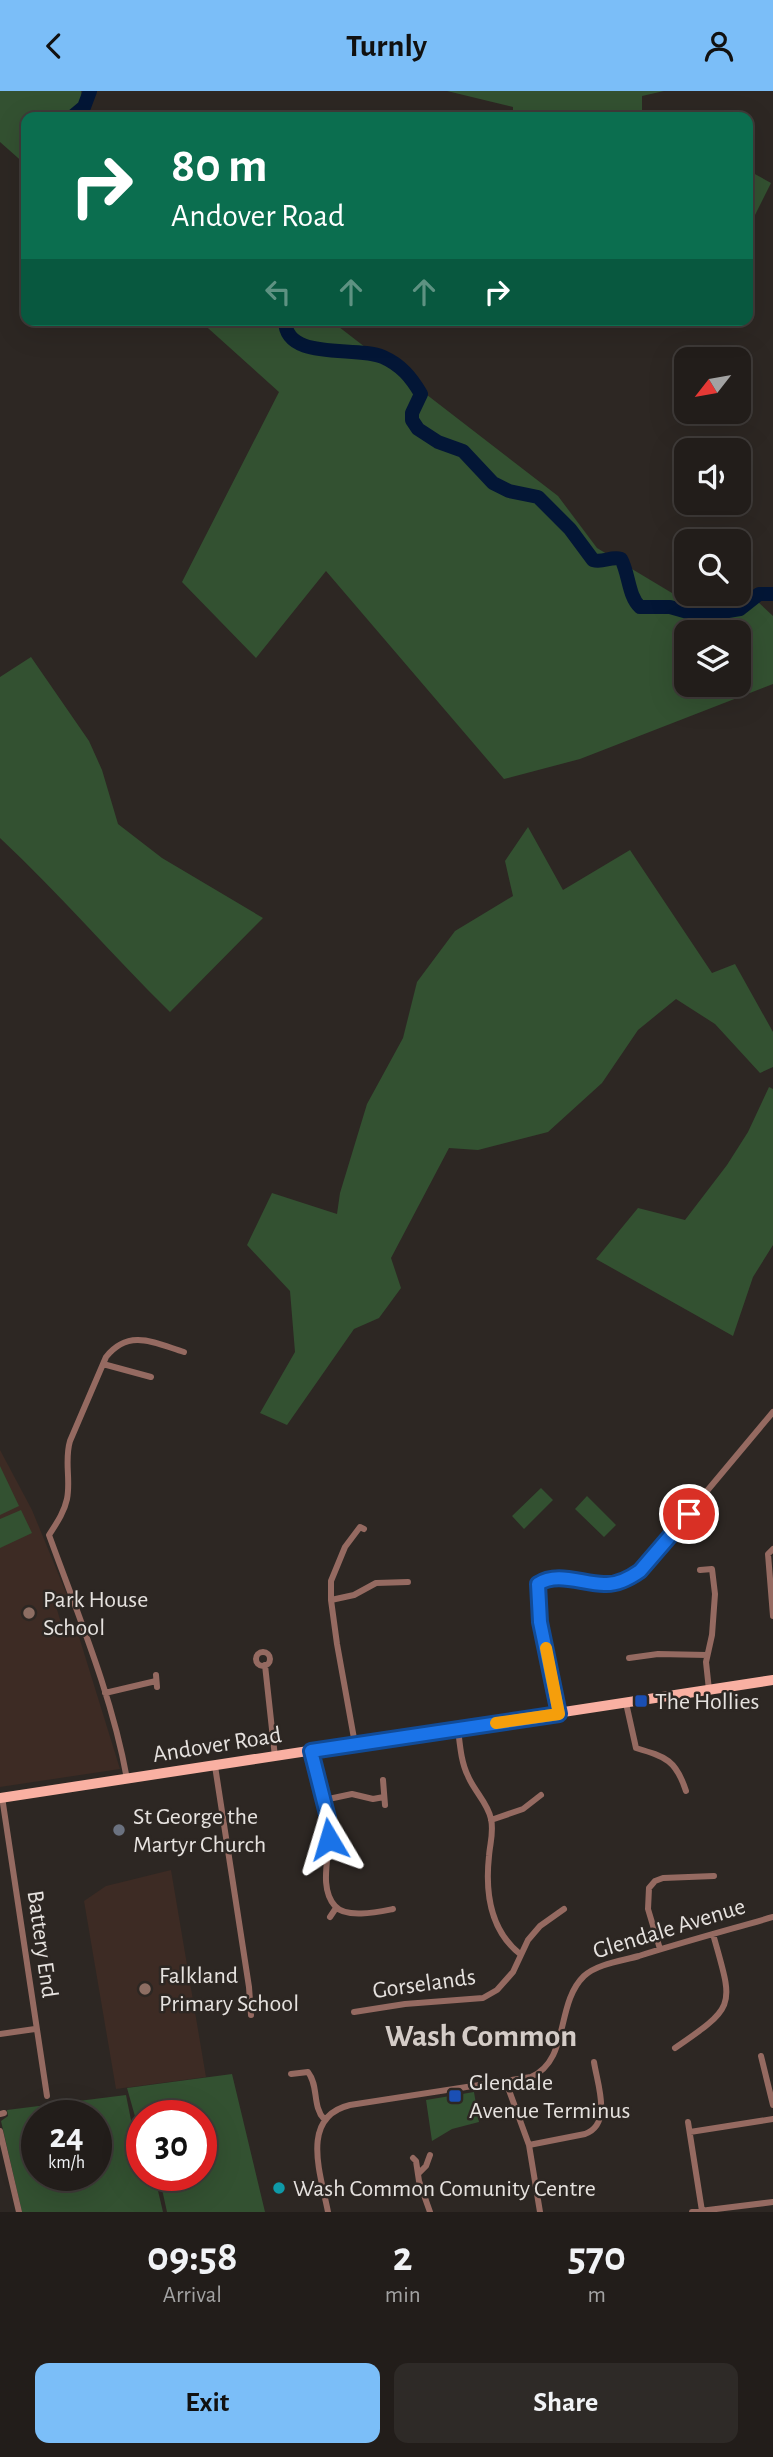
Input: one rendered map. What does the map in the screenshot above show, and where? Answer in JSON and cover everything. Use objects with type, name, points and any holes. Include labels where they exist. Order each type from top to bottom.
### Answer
[{"type":"main road","name":"Andover Road","points":[[1,1797],[773,1681]]},
{"type":"street","points":[[127,1779],[105,1693],[48,1535],[64,1510],[67,1499],[66,1454],[103,1364],[114,1346],[136,1339],[184,1352]]},
{"type":"street","points":[[103,1364],[151,1377]]},
{"type":"street","points":[[559,1714],[540,1622],[538,1584],[556,1578],[604,1585],[631,1577],[640,1571],[773,1412]]},
{"type":"street","points":[[355,1744],[343,1685],[331,1600],[331,1581],[345,1547],[360,1527],[364,1529]]},
{"type":"street","points":[[773,1549],[768,1554],[768,1570],[773,1616]]},
{"type":"street","points":[[700,1570],[712,1569],[715,1594],[712,1635],[707,1655],[709,1690]]},
{"type":"street","points":[[331,1600],[354,1595],[376,1583],[408,1582]]},
{"type":"street","points":[[629,1658],[658,1654],[707,1655]]},
{"type":"street","points":[[265,1665],[275,1757]]},
{"type":"street","points":[[105,1693],[157,1681]]},
{"type":"street","points":[[626,1703],[636,1748],[633,1756]]},
{"type":"street","points":[[458,1729],[468,1777],[491,1820],[488,1878],[493,1916],[498,1929],[520,1954]]},
{"type":"street","points":[[636,1748],[670,1761],[678,1771],[686,1791]]},
{"type":"street","points":[[311,1751],[324,1800],[329,1839],[328,1894],[336,1908],[359,1914],[393,1909]]},
{"type":"street","points":[[215,1766],[251,2015]]},
{"type":"street","points":[[324,1800],[352,1794],[384,1801],[383,1780]]},
{"type":"street","points":[[491,1820],[523,1809],[541,1795]]},
{"type":"street","name":"Battery End","points":[[1,1797],[47,2096]]},
{"type":"street","points":[[705,1876],[705,1886]]},
{"type":"street","points":[[660,1949],[648,1909],[649,1888],[655,1881],[663,1878],[714,1876]]},
{"type":"street","points":[[330,1917],[336,1908]]},
{"type":"street","name":"Gorselands","points":[[354,2011],[416,2002],[483,1998],[497,1990],[513,1972],[528,1940],[540,1926],[564,1909]]},
{"type":"street","name":"Glendale Avenue","points":[[324,2119],[335,2109],[350,2105],[531,2077],[548,2064],[569,1998],[587,1973],[773,1917]]},
{"type":"street","points":[[675,2048],[712,2022],[726,2004],[725,1975],[713,1934]]},
{"type":"street","points":[[0,2034],[35,2029]]},
{"type":"street","points":[[761,2056],[773,2105]]},
{"type":"street","points":[[529,2145],[585,2134],[598,2124],[602,2110],[594,2062]]},
{"type":"street","points":[[585,2072],[595,2070]]},
{"type":"street","points":[[291,2074],[308,2072],[313,2078],[318,2110],[324,2119],[318,2129],[318,2143],[328,2212]]},
{"type":"street","points":[[506,2082],[529,2145],[540,2212]]},
{"type":"street","points":[[690,2132],[773,2119]]},
{"type":"street","points":[[688,2122],[702,2211]]},
{"type":"street","points":[[0,2131],[19,2212]]},
{"type":"street","points":[[419,2173],[426,2166],[430,2155]]},
{"type":"street","points":[[413,2158],[430,2212]]},
{"type":"street","points":[[692,2212],[773,2202]]},
{"type":"shaded area","name":"Park House School","points":[[0,1450],[32,1510],[67,1595],[54,1599],[63,1630],[76,1627],[120,1769],[0,1787]]},
{"type":"shaded area","name":"Falkland Primary School","points":[[171,1870],[206,2077],[116,2089],[84,1901],[106,1886]]},
{"type":"green space","points":[[0,91],[81,91],[84,112],[21,112],[21,161],[0,142]]},
{"type":"green space","points":[[447,91],[664,91],[642,96],[642,112],[513,112],[513,107]]},
{"type":"green space","points":[[753,173],[771,183],[753,219]]},
{"type":"green space","points":[[206,326],[338,326],[558,496],[597,548],[674,594],[674,606],[751,606],[751,600],[757,601],[773,616],[773,684],[751,693],[751,620],[674,620],[674,697],[740,697],[580,759],[504,779],[326,571],[256,658],[182,582],[279,392]]},
{"type":"green space","points":[[31,657],[89,741],[102,770],[118,824],[162,858],[263,918],[170,1012],[0,838],[0,677]]},
{"type":"green space","points":[[528,827],[563,890],[630,850],[712,973],[735,964],[773,1032],[773,1067],[760,1073],[715,1024],[676,999],[638,1030],[602,1083],[548,1132],[478,1150],[449,1148],[391,1258],[401,1288],[379,1318],[354,1329],[287,1425],[260,1413],[295,1352],[290,1291],[247,1245],[272,1193],[337,1214],[340,1193],[367,1104],[403,1038],[417,982],[455,931],[513,896],[505,861]]},
{"type":"green space","points":[[769,1087],[773,1089],[773,1245],[753,1277],[733,1336],[596,1259],[638,1208],[685,1220],[727,1165],[748,1132]]},
{"type":"green space","points":[[0,1466],[19,1506],[0,1515]]},
{"type":"green space","points":[[541,1488],[553,1500],[524,1529],[512,1516]]},
{"type":"green space","points":[[587,1496],[616,1525],[604,1537],[575,1509]]},
{"type":"green space","points":[[21,1510],[32,1533],[0,1548],[0,1519]]},
{"type":"green space","points":[[232,2074],[265,2212],[167,2212],[162,2191],[217,2191],[217,2100],[130,2100],[127,2088]]},
{"type":"green space","points":[[474,2092],[479,2122],[452,2129],[432,2141],[426,2100]]},
{"type":"green space","points":[[126,2095],[126,2191],[158,2191],[163,2212],[22,2212],[1,2121],[8,2116],[7,2110],[21,2108],[21,2191],[112,2191],[112,2100],[86,2100]]},
{"type":"waterway","points":[[78,112],[84,107],[90,91]]},
{"type":"waterway","points":[[286,326],[288,333],[297,342],[309,347],[371,354],[383,357],[400,368],[421,394],[412,413],[412,420],[418,429],[438,442],[463,451],[493,483],[509,491],[538,497],[570,529],[593,560],[621,559],[633,597],[640,607],[670,607],[691,613],[710,614],[740,609],[759,594],[773,594]]},
{"type":"slow traffic","points":[[496,1723],[559,1714],[546,1648]]},
{"type":"place","name":"Park House School","points":[[29,1613]]},
{"type":"place","name":"The Hollies","points":[[641,1701]]},
{"type":"place","name":"St George the Martyr Church","points":[[119,1830]]},
{"type":"place","name":"Falkland Primary School","points":[[145,1989]]},
{"type":"place","name":"Glendale Avenue Terminus","points":[[455,2096]]},
{"type":"place","name":"Wash Common Comunity Centre","points":[[279,2188]]},
{"type":"district","name":"Wash Common","points":[[481,2035]]},
{"type":"route","points":[[329,1839],[328,1818],[311,1751],[559,1714],[540,1622],[538,1584],[556,1578],[604,1585],[631,1577],[640,1571],[689,1514]]}]
